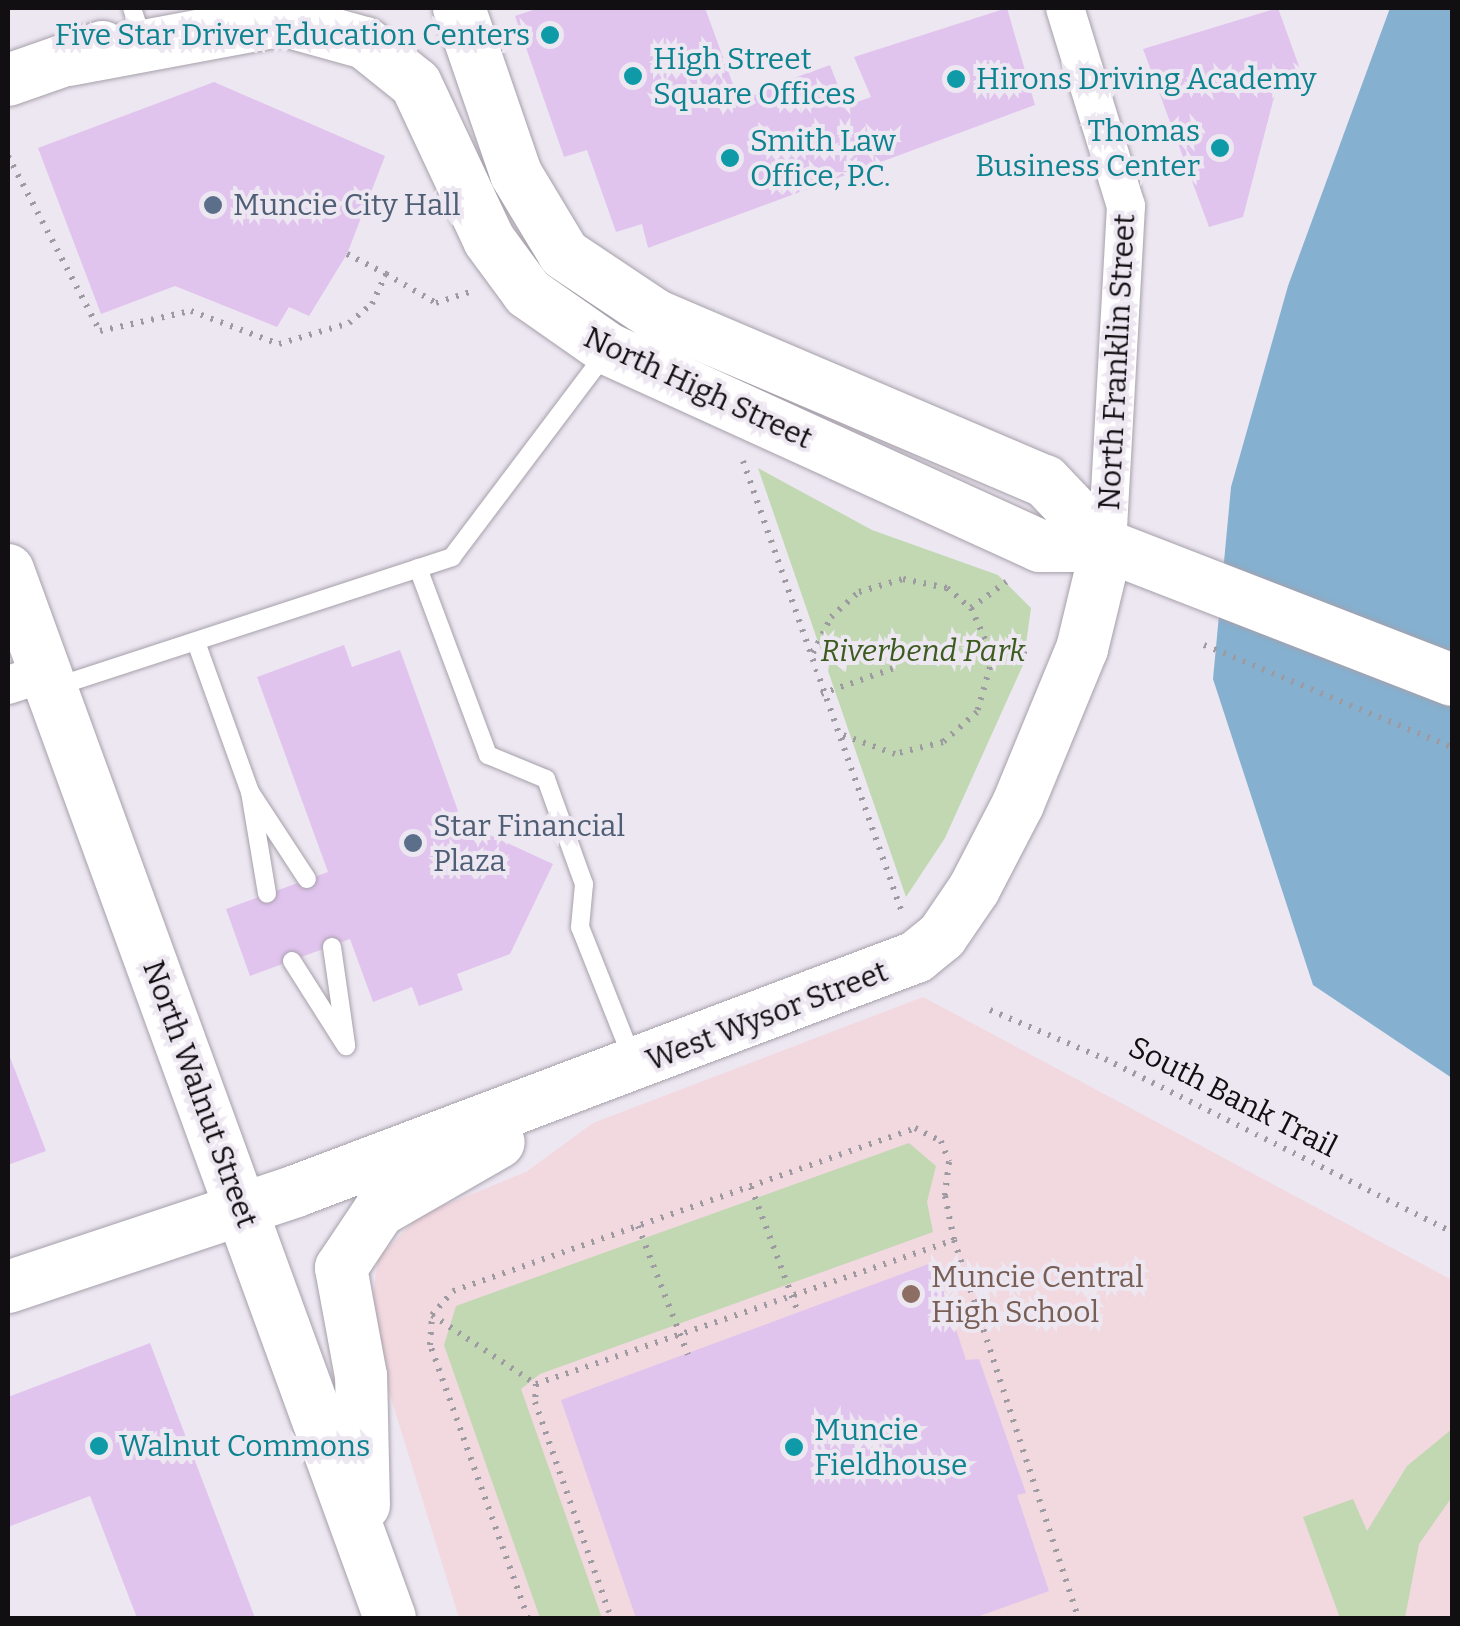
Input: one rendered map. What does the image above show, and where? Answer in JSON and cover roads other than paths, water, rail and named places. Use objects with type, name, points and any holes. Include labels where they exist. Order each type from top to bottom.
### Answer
[{"type":"main road","points":[[8,80],[69,60],[136,20],[206,8]]},
{"type":"main road","name":"North High Street","points":[[458,8],[516,174],[564,254],[655,315],[1045,481],[1107,546]]},
{"type":"main road","name":"North High Street","points":[[69,60],[282,20],[365,43],[416,84],[489,240],[528,293],[608,349],[1040,546],[1107,546],[1452,680]]},
{"type":"main road","name":"West Wysor Street","points":[[8,1286],[242,1209],[881,976],[942,936],[1018,804],[1082,648],[1107,546]]},
{"type":"main road","name":"North Walnut Street","points":[[8,570],[34,682],[242,1209],[390,1618]]},
{"type":"main road","points":[[365,1551],[361,1376],[341,1289],[348,1248],[379,1211],[582,1084]]},
{"type":"street","name":"North Franklin Street","points":[[1065,8],[1126,206],[1107,546]]},
{"type":"lane","points":[[34,682],[196,642],[452,557],[608,349]]},
{"type":"lane","points":[[418,568],[488,755],[546,779],[584,884],[580,926],[635,1065]]},
{"type":"lane","points":[[196,642],[250,792],[267,894]]},
{"type":"lane","points":[[250,792],[307,879]]},
{"type":"lane","points":[[292,961],[346,1046],[332,946]]},
{"type":"water","points":[[1390,8],[1452,8],[1452,1078],[1313,985],[1213,679],[1231,487],[1288,286]]},
{"type":"place","name":"Five Star Driver Education Centers","points":[[550,35]]},
{"type":"place","name":"High Street Square Offices","points":[[633,76]]},
{"type":"place","name":"Hirons Driving Academy","points":[[956,79]]},
{"type":"place","name":"Thomas Business Center","points":[[1220,148]]},
{"type":"place","name":"Smith Law Office, P.C.","points":[[730,158]]},
{"type":"place","name":"Muncie City Hall","points":[[213,205]]},
{"type":"place","name":"Star Financial Plaza","points":[[413,843]]},
{"type":"place","name":"Muncie Central High School","points":[[911,1294]]},
{"type":"place","name":"Walnut Commons","points":[[99,1446]]},
{"type":"place","name":"Muncie Fieldhouse","points":[[794,1447]]},
{"type":"park label","name":"Riverbend Park","points":[[923,651]]}]
